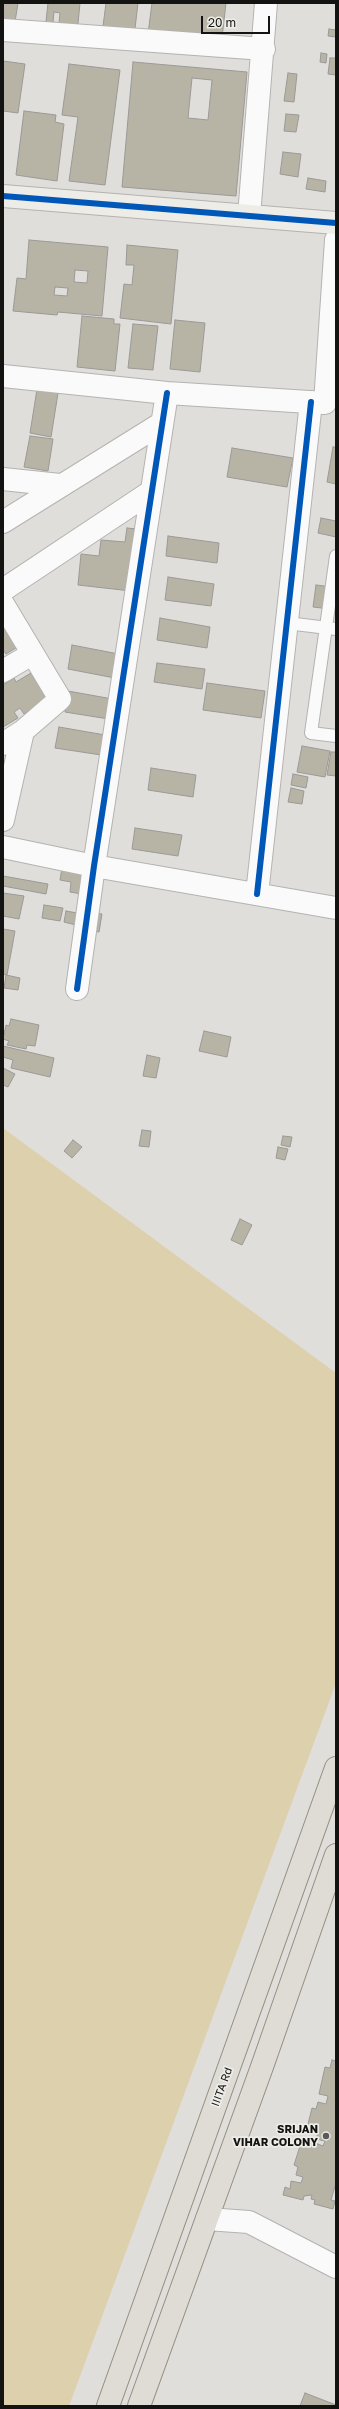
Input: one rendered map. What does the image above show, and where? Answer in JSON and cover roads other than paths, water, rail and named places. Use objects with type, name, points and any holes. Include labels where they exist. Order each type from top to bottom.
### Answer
[{"type":"main road","name":"IIITA Rd","points":[[108,2406],[336,1768]]},
{"type":"main road","points":[[139,2406],[336,1855]]},
{"type":"street","points":[[249,216],[264,49],[266,3]]},
{"type":"street","points":[[3,30],[264,49]]},
{"type":"street","points":[[3,196],[336,223]]},
{"type":"street","points":[[3,376],[167,393],[325,403],[336,240]]},
{"type":"street","points":[[78,989],[94,866],[167,393]]},
{"type":"street","points":[[256,894],[311,402]]},
{"type":"street","points":[[3,522],[60,485],[162,423]]},
{"type":"street","points":[[3,479],[60,485]]},
{"type":"street","points":[[3,590],[152,491]]},
{"type":"street","points":[[3,604],[60,699],[23,731],[3,744]]},
{"type":"street","points":[[3,671],[32,654]]},
{"type":"street","points":[[3,820],[23,731]]},
{"type":"street","points":[[3,847],[94,866],[336,908]]},
{"type":"street","points":[[207,2219],[249,2222],[336,2266]]},
{"type":"lane","points":[[336,556],[331,628],[310,732],[336,736]]},
{"type":"lane","points":[[287,622],[331,628]]},
{"type":"place","name":"SRIJAN VIHAR COLONY","points":[[326,2136]]}]
